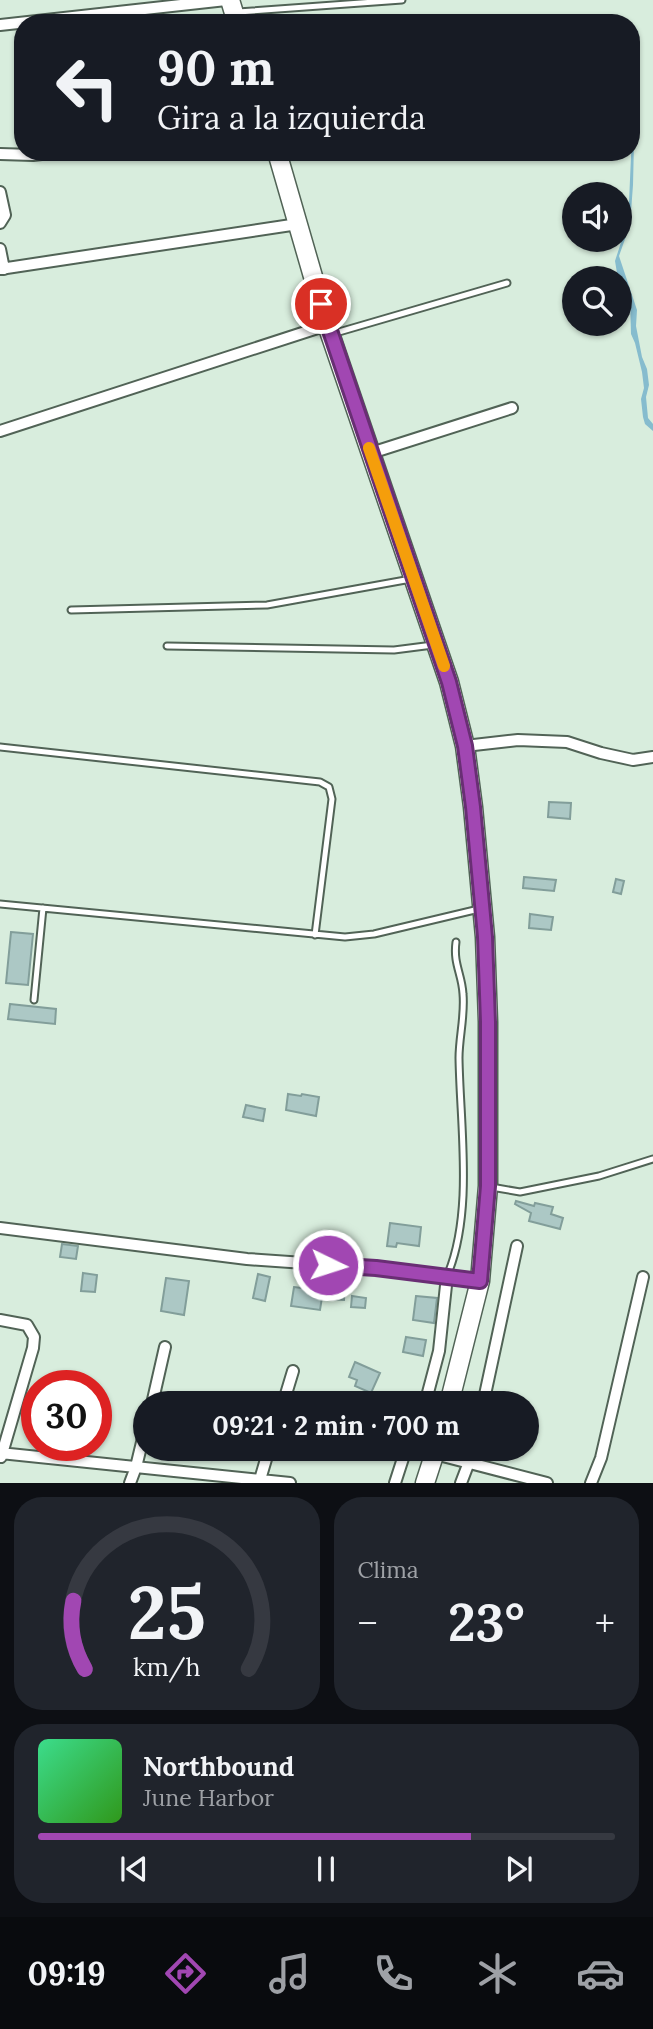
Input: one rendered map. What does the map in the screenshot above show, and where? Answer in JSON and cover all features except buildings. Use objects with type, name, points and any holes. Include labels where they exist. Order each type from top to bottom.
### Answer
[{"type":"main road","points":[[280,161],[328,330],[449,682],[465,746],[482,908],[488,1022],[488,1186],[480,1281],[452,1391]]},
{"type":"main road","points":[[425,1483],[432,1461]]},
{"type":"street","points":[[160,14],[232,9]]},
{"type":"street","points":[[0,192],[5,215],[0,223]]},
{"type":"street","points":[[0,249],[2,269],[298,224]]},
{"type":"street","points":[[0,432],[328,330]]},
{"type":"street","points":[[371,453],[512,408]]},
{"type":"street","points":[[465,746],[518,740],[567,742],[601,754],[633,760],[653,757]]},
{"type":"street","points":[[0,1228],[247,1259],[376,1268],[480,1281]]},
{"type":"street","points":[[487,1391],[517,1245]]},
{"type":"street","points":[[428,1391],[439,1351],[447,1276]]},
{"type":"street","points":[[591,1483],[601,1458],[643,1277]]},
{"type":"street","points":[[0,1320],[27,1325],[34,1337],[1,1455],[290,1483]]},
{"type":"street","points":[[155,1391],[166,1348]]},
{"type":"street","points":[[287,1391],[293,1371]]},
{"type":"street","points":[[130,1483],[137,1461]]},
{"type":"street","points":[[259,1481],[265,1461]]},
{"type":"street","points":[[395,1483],[402,1461]]},
{"type":"street","points":[[466,1461],[547,1483]]},
{"type":"street","points":[[461,1483],[469,1462]]},
{"type":"lane","points":[[232,9],[402,0]]},
{"type":"lane","points":[[328,330],[507,283]]},
{"type":"lane","points":[[71,610],[268,605],[414,579]]},
{"type":"lane","points":[[167,646],[394,650],[436,644]]},
{"type":"lane","points":[[0,747],[320,782],[329,788],[332,799],[315,934]]},
{"type":"lane","points":[[0,904],[345,937],[374,934],[482,908]]},
{"type":"lane","points":[[34,1000],[43,908]]},
{"type":"lane","points":[[447,1276],[459,1241],[462,1198],[459,1054],[463,993],[454,954],[456,942]]},
{"type":"lane","points":[[488,1186],[520,1192],[599,1176],[653,1158]]},
{"type":"water","points":[[631,161],[634,161],[632,198]]},
{"type":"water","points":[[618,252],[620,252],[622,266],[616,266]]},
{"type":"water","points":[[632,295],[637,310],[636,326],[642,357],[647,369],[648,418],[653,424],[653,431],[645,424],[643,417],[641,399],[644,388],[632,336]]},
{"type":"slow traffic","points":[[369,448],[444,666]]},
{"type":"route","points":[[321,304],[449,682],[465,746],[485,937],[488,1022],[488,1186],[480,1281],[328,1265]]}]
